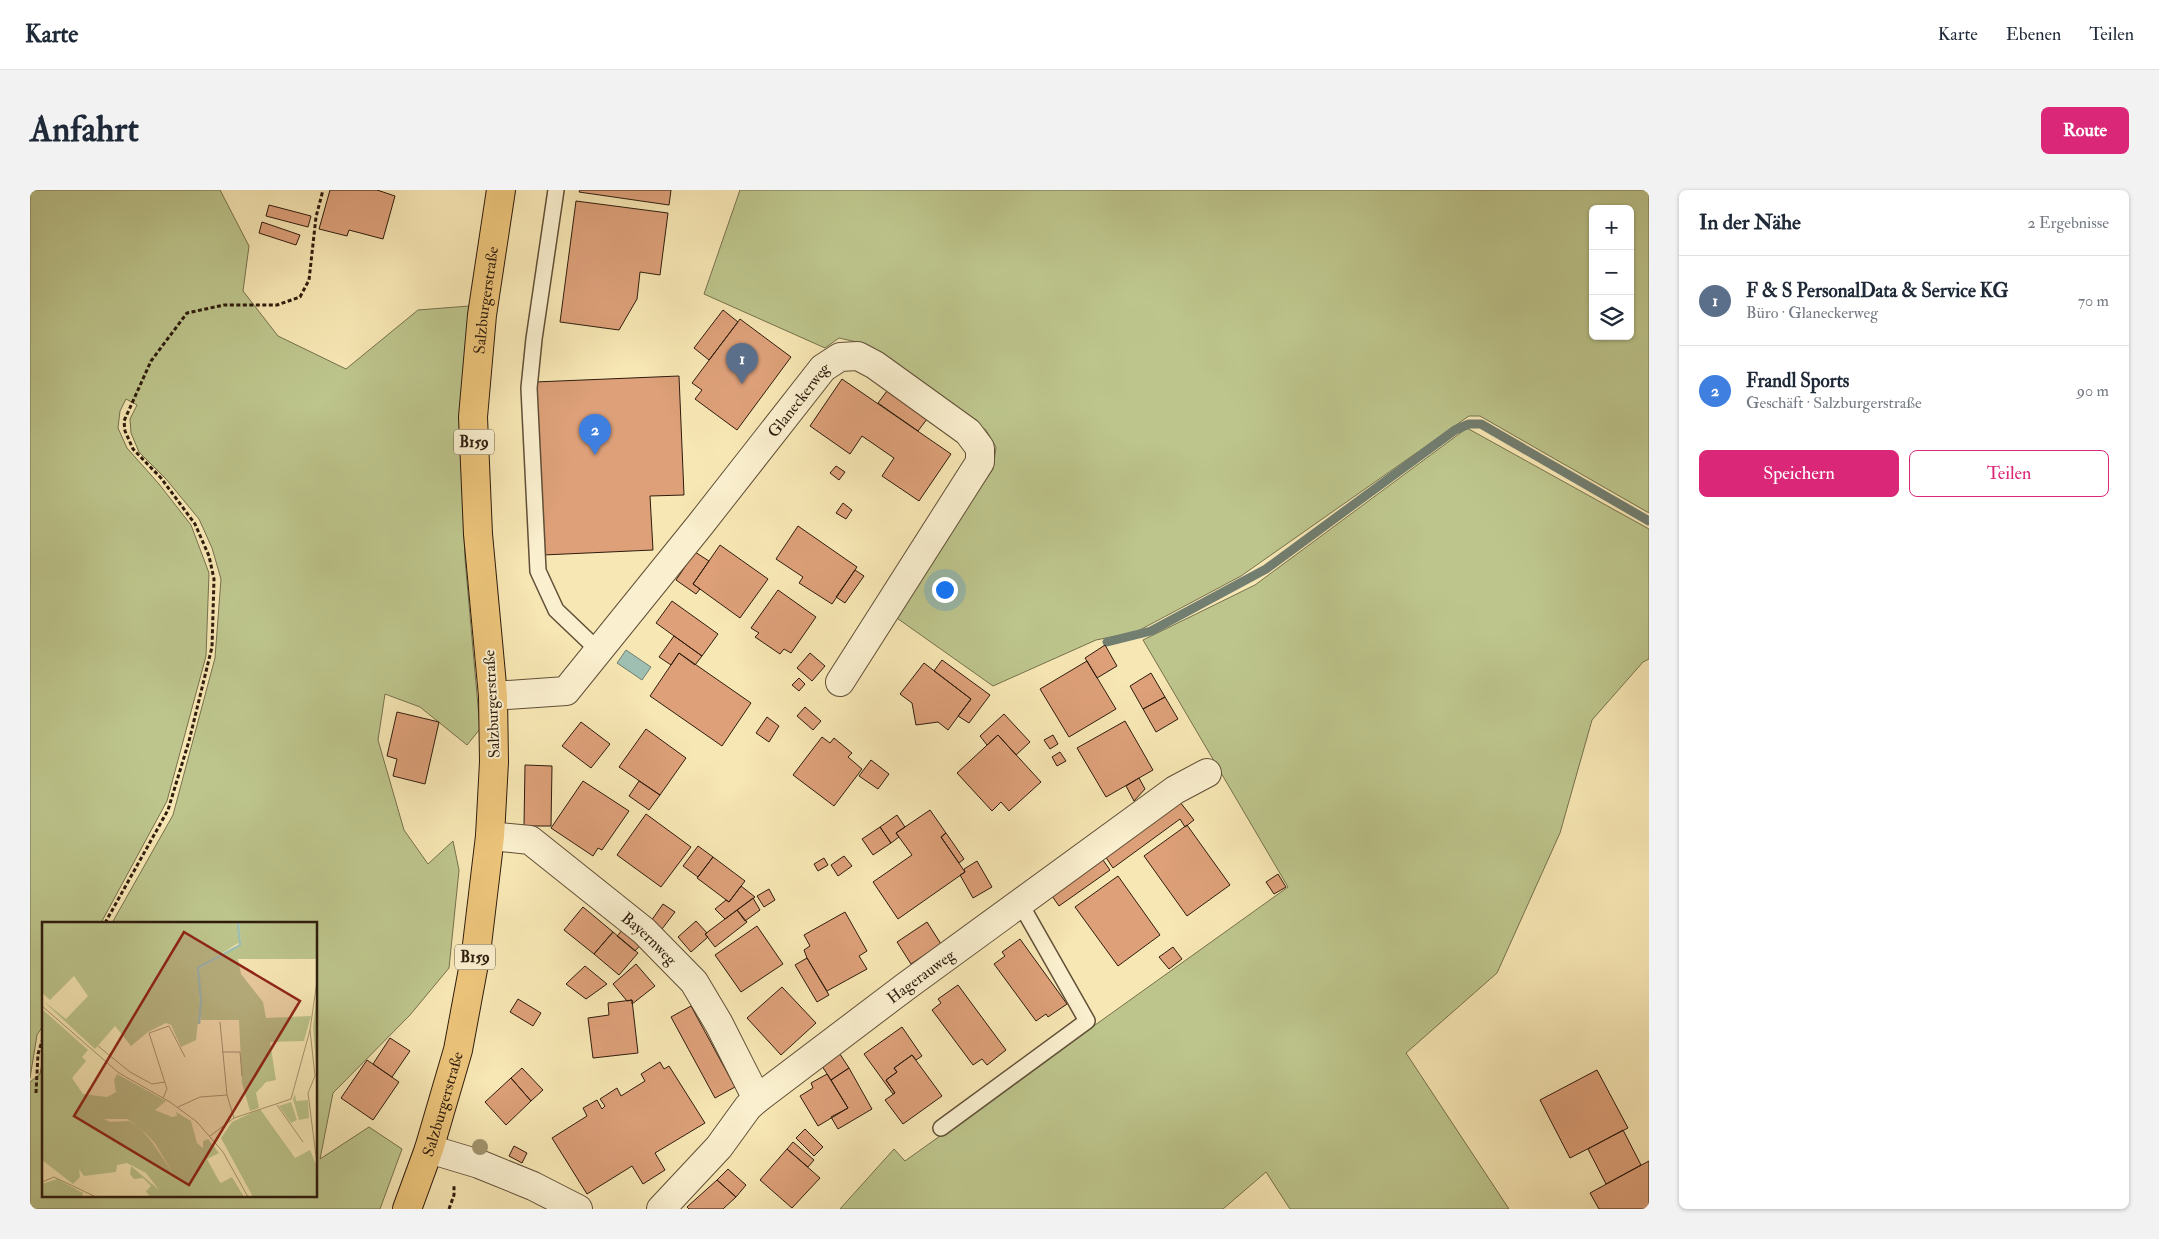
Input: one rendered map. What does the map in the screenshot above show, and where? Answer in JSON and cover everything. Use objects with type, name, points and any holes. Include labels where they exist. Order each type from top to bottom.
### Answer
[{"type":"main road","name":"Salzburgerstraße","points":[[408,1209],[451,1077],[467,1010],[490,836],[494,762],[493,696],[478,534],[474,417],[482,314],[501,190]]},
{"type":"street","name":"Glaneckerweg","points":[[493,696],[566,691],[823,368],[840,357],[858,356],[875,365],[968,432],[980,448],[980,462],[840,682]]},
{"type":"street","name":"Hagerauweg","points":[[661,1209],[719,1147],[748,1107],[757,1099],[1174,790],[1207,773]]},
{"type":"street","name":"Bayernweg","points":[[490,836],[530,840],[650,938],[694,982],[719,1024],[757,1099]]},
{"type":"street","points":[[429,1149],[478,1164],[533,1186],[578,1209]]},
{"type":"lane","points":[[556,190],[534,339],[530,388],[538,571],[556,610],[599,651]]},
{"type":"lane","points":[[941,1128],[1088,1021],[1020,903]]},
{"type":"path","points":[[106,922],[168,810],[189,741],[212,647],[214,579],[209,556],[195,524],[161,478],[133,449],[125,431],[124,421],[151,361],[187,314],[224,305],[277,305],[300,297],[309,280],[316,217],[323,190]]},
{"type":"path","points":[[36,1093],[38,1054],[42,1041]]},
{"type":"green space","points":[[30,190],[220,190],[249,246],[243,291],[278,336],[346,369],[418,310],[469,306],[460,434],[465,559],[480,729],[467,745],[420,707],[385,694],[378,740],[404,830],[428,864],[453,841],[459,870],[449,968],[410,1015],[333,1093],[320,1159],[369,1127],[402,1149],[380,1209],[30,1209],[30,1082],[40,1074],[42,1064],[42,1196],[318,1196],[318,922],[113,922],[173,815],[215,658],[221,579],[212,548],[199,519],[166,479],[139,452],[131,433],[130,419],[137,405],[126,399],[120,411],[118,428],[127,448],[159,484],[191,525],[209,573],[206,656],[167,801],[102,922],[42,922],[42,1027],[37,1035],[30,1078]]},
{"type":"green space","points":[[740,190],[1649,190],[1649,513],[1480,416],[1469,416],[1241,576],[1136,632],[1096,640],[993,686],[894,616],[993,469],[996,447],[986,430],[861,343],[839,338],[825,348],[704,294]]},
{"type":"green space","points":[[1467,428],[1649,529],[1649,659],[1643,662],[1592,720],[1560,833],[1497,973],[1406,1053],[1509,1209],[1290,1209],[1266,1172],[1223,1209],[840,1209],[894,1149],[905,1161],[1288,887],[1143,640],[1255,585]]},
{"type":"shaded area","points":[[626,650],[651,667],[642,680],[617,663]]},
{"type":"building","points":[[330,190],[377,190],[395,196],[383,239],[349,230],[347,236],[319,229]]},
{"type":"building","points":[[580,190],[671,190],[669,205],[579,192]]},
{"type":"building","points":[[576,201],[668,213],[660,275],[640,272],[637,299],[619,330],[560,322]]},
{"type":"building","points":[[269,205],[311,216],[308,227],[266,216]]},
{"type":"building","points":[[262,222],[300,235],[296,245],[259,233]]},
{"type":"building","points":[[723,310],[738,322],[709,360],[694,348]]},
{"type":"building","points":[[740,319],[791,357],[737,430],[695,399],[702,390],[692,383]]},
{"type":"building","points":[[679,376],[684,495],[650,496],[653,550],[543,555],[535,382]]},
{"type":"building","points":[[842,379],[951,454],[919,501],[882,476],[894,458],[862,436],[850,454],[810,426]]},
{"type":"building","points":[[887,391],[927,419],[918,431],[878,403]]},
{"type":"building","points":[[836,466],[845,472],[839,480],[830,473]]},
{"type":"building","points":[[843,503],[852,510],[846,519],[836,513]]},
{"type":"building","points":[[798,526],[857,567],[832,604],[799,583],[803,577],[776,559]]},
{"type":"building","points":[[720,545],[768,579],[740,618],[693,584]]},
{"type":"building","points":[[695,552],[709,561],[693,584],[700,589],[696,594],[676,580]]},
{"type":"building","points":[[855,570],[864,576],[845,603],[836,597]]},
{"type":"building","points":[[778,590],[816,617],[791,653],[784,649],[780,654],[755,637],[759,633],[751,628]]},
{"type":"building","points":[[672,601],[718,634],[702,656],[656,623]]},
{"type":"building","points":[[674,636],[702,656],[695,665],[679,653],[671,665],[659,657]]},
{"type":"building","points":[[1105,645],[1117,666],[1097,678],[1085,658]]},
{"type":"building","points":[[679,653],[751,703],[722,746],[650,696]]},
{"type":"building","points":[[810,653],[825,666],[812,681],[797,668]]},
{"type":"building","points":[[942,660],[990,695],[969,723],[958,716],[971,699],[934,671]]},
{"type":"building","points":[[1087,661],[1116,709],[1069,737],[1040,689]]},
{"type":"building","points":[[924,663],[971,699],[948,730],[938,722],[916,725],[912,703],[900,694]]},
{"type":"building","points":[[1151,673],[1165,697],[1143,709],[1130,686]]},
{"type":"building","points":[[799,678],[805,684],[799,691],[792,685]]},
{"type":"building","points":[[1165,697],[1178,719],[1156,732],[1143,709]]},
{"type":"building","points":[[805,707],[821,721],[813,730],[797,716]]},
{"type":"building","points":[[397,712],[439,722],[425,784],[393,776],[397,759],[387,756]]},
{"type":"building","points":[[1004,714],[1030,742],[1016,755],[998,735],[987,745],[980,736]]},
{"type":"building","points":[[767,717],[779,726],[769,742],[756,733]]},
{"type":"building","points":[[1125,721],[1153,770],[1106,797],[1077,748]]},
{"type":"building","points":[[581,722],[610,744],[591,768],[562,746]]},
{"type":"building","points":[[646,729],[686,758],[660,795],[619,767]]},
{"type":"building","points":[[998,735],[1041,782],[1009,811],[1001,802],[992,811],[957,773]]},
{"type":"building","points":[[1053,735],[1058,744],[1050,749],[1044,740]]},
{"type":"building","points":[[822,737],[830,743],[834,738],[852,753],[848,757],[862,769],[834,806],[793,775]]},
{"type":"building","points":[[1060,752],[1066,761],[1057,766],[1052,757]]},
{"type":"building","points":[[871,760],[889,774],[878,789],[859,776]]},
{"type":"building","points":[[525,765],[552,766],[551,826],[524,826]]},
{"type":"building","points":[[1139,778],[1145,789],[1134,801],[1126,786]]},
{"type":"building","points":[[583,781],[629,811],[602,850],[598,848],[593,856],[551,828]]},
{"type":"building","points":[[639,781],[660,795],[649,810],[629,796]]},
{"type":"building","points":[[1180,802],[1194,820],[1185,827],[1180,819],[1113,868],[1105,856]]},
{"type":"building","points":[[930,810],[946,833],[941,837],[965,872],[898,919],[873,882],[912,855],[896,833]]},
{"type":"building","points":[[646,814],[691,847],[661,887],[617,855]]},
{"type":"building","points":[[897,815],[905,827],[896,833],[899,837],[891,843],[880,827]]},
{"type":"building","points":[[1187,825],[1230,885],[1187,916],[1144,856]]},
{"type":"building","points":[[880,827],[891,843],[873,855],[862,839]]},
{"type":"building","points":[[946,833],[964,859],[959,863],[941,837]]},
{"type":"building","points":[[698,846],[713,857],[698,877],[683,866]]},
{"type":"building","points":[[844,856],[852,866],[838,876],[831,865]]},
{"type":"building","points":[[713,857],[745,881],[729,902],[697,878]]},
{"type":"building","points":[[824,858],[828,865],[818,871],[814,864]]},
{"type":"building","points":[[1103,860],[1110,870],[1059,906],[1052,896]]},
{"type":"building","points":[[977,861],[992,887],[973,898],[960,875],[965,872],[964,869]]},
{"type":"building","points":[[1278,874],[1286,887],[1274,894],[1266,882]]},
{"type":"building","points":[[1118,876],[1160,935],[1118,966],[1075,907]]},
{"type":"building","points":[[741,886],[755,897],[725,919],[715,909],[726,900],[729,902]]},
{"type":"building","points":[[769,889],[775,900],[764,907],[757,896]]},
{"type":"building","points":[[753,898],[760,910],[745,921],[737,910]]},
{"type":"building","points":[[663,904],[675,912],[662,929],[651,921]]},
{"type":"building","points":[[583,907],[613,932],[594,954],[564,930]]},
{"type":"building","points":[[737,910],[747,922],[715,947],[705,934]]},
{"type":"building","points":[[845,912],[867,951],[859,956],[867,969],[827,991],[807,958],[804,950],[810,946],[804,935]]},
{"type":"building","points":[[696,921],[707,933],[705,934],[708,937],[691,952],[678,937]]},
{"type":"building","points":[[927,922],[941,944],[911,964],[897,942]]},
{"type":"building","points":[[626,926],[644,941],[635,951],[617,936]]},
{"type":"building","points":[[757,926],[783,964],[741,992],[715,955]]},
{"type":"building","points":[[613,932],[638,953],[619,975],[594,954]]},
{"type":"building","points":[[1020,939],[1067,1004],[1048,1017],[1046,1014],[1036,1021],[994,964],[1005,956],[1002,952]]},
{"type":"building","points":[[1173,947],[1182,959],[1169,969],[1159,957]]},
{"type":"building","points":[[807,958],[829,995],[817,1002],[795,965]]},
{"type":"building","points":[[636,964],[655,986],[632,1004],[632,1000],[627,1001],[613,984]]},
{"type":"building","points":[[585,966],[607,984],[586,999],[566,984]]},
{"type":"building","points":[[958,985],[1006,1050],[987,1065],[982,1059],[973,1065],[932,1010],[941,1003],[938,999]]},
{"type":"building","points":[[782,987],[816,1023],[781,1055],[747,1018]]},
{"type":"building","points":[[518,999],[541,1013],[533,1026],[510,1012]]},
{"type":"building","points":[[632,1000],[638,1053],[593,1058],[588,1018],[609,1015],[608,1003]]},
{"type":"building","points":[[691,1006],[735,1087],[715,1098],[671,1017]]},
{"type":"building","points":[[902,1027],[922,1056],[916,1060],[912,1055],[894,1068],[897,1072],[886,1080],[895,1093],[893,1094],[864,1054]]},
{"type":"building","points":[[390,1038],[410,1051],[392,1077],[373,1064]]},
{"type":"building","points":[[838,1051],[849,1068],[831,1080],[820,1063]]},
{"type":"building","points":[[912,1055],[942,1096],[903,1124],[885,1100],[895,1093],[886,1080],[897,1072],[894,1068]]},
{"type":"building","points":[[367,1060],[399,1082],[373,1120],[341,1098]]},
{"type":"building","points":[[660,1062],[664,1069],[669,1066],[705,1123],[655,1153],[665,1170],[643,1184],[632,1166],[587,1194],[552,1138],[587,1116],[583,1108],[597,1100],[602,1109],[605,1106],[600,1099],[617,1088],[621,1096],[645,1081],[641,1074]]},
{"type":"building","points":[[522,1068],[543,1090],[531,1101],[511,1078]]},
{"type":"building","points":[[849,1068],[872,1109],[838,1129],[831,1117],[848,1108],[831,1080]]},
{"type":"building","points":[[1597,1070],[1628,1128],[1570,1158],[1540,1100]]},
{"type":"building","points":[[827,1074],[848,1108],[818,1126],[800,1096],[813,1088],[811,1083]]},
{"type":"building","points":[[511,1078],[531,1101],[506,1125],[485,1102]]},
{"type":"building","points":[[805,1129],[823,1147],[814,1156],[796,1138]]},
{"type":"building","points":[[1623,1130],[1641,1165],[1606,1184],[1588,1149]]},
{"type":"building","points":[[793,1142],[814,1160],[808,1167],[787,1149]]},
{"type":"building","points":[[514,1146],[527,1153],[522,1163],[509,1156]]},
{"type":"building","points":[[787,1149],[820,1178],[792,1208],[760,1180]]},
{"type":"building","points":[[1649,1161],[1649,1209],[1599,1209],[1590,1193]]},
{"type":"building","points":[[728,1169],[746,1185],[736,1197],[717,1180]]},
{"type":"building","points":[[717,1180],[736,1197],[723,1209],[689,1209],[687,1207]]},
{"type":"waterway","points":[[1107,642],[1151,631],[1266,569],[1455,430],[1469,424],[1481,424],[1649,521]]},
{"type":"place","name":"F & S PersonalData & Service KG","points":[[742,384]]},
{"type":"place","name":"Frandl Sports","points":[[595,455]]}]
